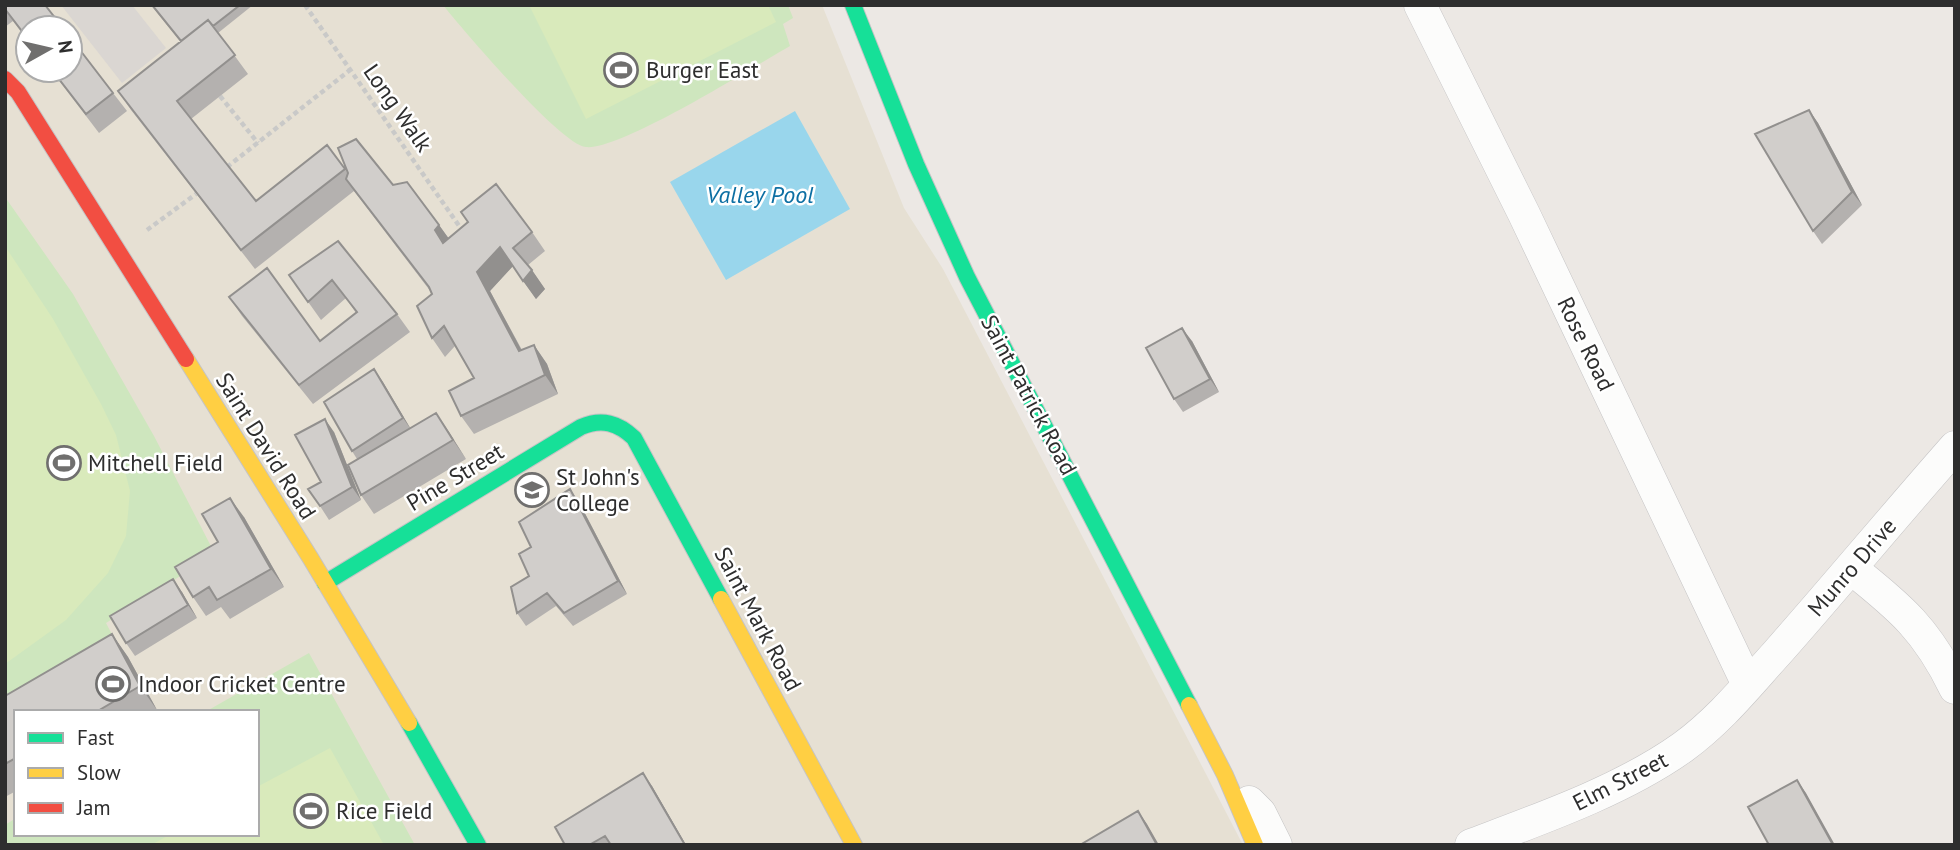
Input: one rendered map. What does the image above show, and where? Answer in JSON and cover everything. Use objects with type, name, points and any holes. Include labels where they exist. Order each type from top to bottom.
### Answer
[{"type":"street","name":"Saint Patrick Road","points":[[853,5],[916,164],[967,277],[1225,775],[1255,845]]},
{"type":"street","name":"Rose Road","points":[[1420,5],[1524,214],[1748,685]]},
{"type":"street","name":"Saint David Road","points":[[5,79],[18,92],[325,583],[404,713],[478,845]]},
{"type":"street","name":"Pine Street","points":[[325,583],[581,427],[597,422],[614,423]]},
{"type":"street","name":"Saint Mark Road","points":[[614,423],[635,438],[853,845]]},
{"type":"street","name":"Munro Drive","points":[[1748,685],[1852,569],[1955,447]]},
{"type":"street","points":[[1852,569],[1904,611],[1928,639],[1955,688]]},
{"type":"street","name":"Elm Street","points":[[1485,841],[1567,808],[1644,771],[1682,748],[1712,725],[1748,685]]},
{"type":"street","name":"Saint Patrick Road","points":[[1225,775],[1260,813],[1276,845]]},
{"type":"path","name":"Long Walk","points":[[305,5],[462,230]]},
{"type":"path","points":[[227,167],[350,70]]},
{"type":"path","points":[[220,96],[258,143]]},
{"type":"path","points":[[147,230],[196,194]]},
{"type":"shaded area","name":"St John's College","points":[[5,5],[822,5],[904,208],[943,269],[1243,845],[5,845]]},
{"type":"shaded area","points":[[61,5],[132,5],[166,48],[122,83],[84,34],[84,14],[68,14]]},
{"type":"green space","points":[[443,5],[788,5],[793,18],[783,24],[790,46],[656,122],[603,145],[586,147],[573,141],[535,108]]},
{"type":"green space","name":"Burger East","points":[[529,5],[768,5],[776,22],[586,119]]},
{"type":"green space","points":[[5,197],[73,294],[154,436],[215,554],[106,623],[118,646],[5,711]]},
{"type":"green space","name":"Mitchell Field","points":[[5,246],[53,319],[101,404],[116,435],[130,491],[126,536],[108,573],[66,620],[5,664]]},
{"type":"green space","points":[[309,653],[415,845],[5,845],[5,825],[14,819],[14,836],[259,836],[259,710],[209,710]]},
{"type":"green space","name":"Rice Field","points":[[330,748],[384,845],[151,845],[167,836],[259,836],[259,786]]},
{"type":"water","name":"Valley Pool","points":[[795,111],[850,209],[726,280],[670,182]]},
{"type":"building","points":[[5,5],[45,5],[52,14],[14,14],[14,21]]},
{"type":"building","points":[[152,5],[240,5],[213,26],[208,20],[181,41]]},
{"type":"building","points":[[208,20],[235,55],[177,101],[256,201],[327,145],[345,169],[241,250],[118,91]]},
{"type":"building","points":[[84,55],[113,93],[86,114],[63,84],[84,84]]},
{"type":"building","points":[[1809,110],[1852,192],[1813,231],[1755,134]]},
{"type":"building","points":[[356,139],[393,185],[407,182],[439,225],[435,230],[443,243],[468,222],[461,212],[496,184],[532,232],[513,248],[532,270],[523,281],[500,247],[477,272],[519,351],[534,345],[545,375],[461,416],[449,391],[474,378],[444,326],[432,338],[417,306],[432,294],[429,287],[346,179],[348,173],[338,148]]},
{"type":"building","points":[[338,241],[397,314],[299,385],[229,297],[267,268],[320,341],[357,312],[332,280],[308,302],[289,275]]},
{"type":"building","points":[[1182,328],[1210,379],[1174,399],[1146,348]]},
{"type":"building","points":[[374,369],[403,418],[352,451],[324,402]]},
{"type":"building","points":[[436,413],[453,440],[361,495],[348,465]]},
{"type":"building","points":[[325,419],[352,487],[320,506],[308,489],[321,482],[295,435]]},
{"type":"building","points":[[570,489],[618,581],[564,613],[547,593],[517,613],[511,587],[529,576],[519,554],[531,547],[519,522]]},
{"type":"building","points":[[230,498],[271,569],[217,600],[209,587],[193,597],[175,567],[218,542],[202,514]]},
{"type":"building","points":[[173,579],[188,605],[126,643],[110,616]]},
{"type":"building","points":[[112,634],[140,686],[99,710],[14,710],[14,759],[5,764],[5,696]]},
{"type":"building","points":[[643,773],[685,845],[611,845],[605,836],[589,845],[565,845],[555,827]]},
{"type":"building","points":[[1797,780],[1833,845],[1769,845],[1748,807]]},
{"type":"building","points":[[1138,811],[1157,845],[1080,845]]},
{"type":"traffic: fast","points":[[853,5],[916,164],[967,277],[1189,705]]},
{"type":"traffic: fast","points":[[325,583],[581,427],[603,423],[616,426],[634,438],[721,599]]},
{"type":"traffic: fast","points":[[409,723],[478,845]]},
{"type":"traffic: slow","points":[[186,359],[311,559],[409,723]]},
{"type":"traffic: slow","points":[[721,599],[854,845]]},
{"type":"traffic: slow","points":[[1189,705],[1225,775],[1255,845]]},
{"type":"traffic: jam","points":[[5,79],[18,92],[186,359]]},
{"type":"place","name":"Burger East","points":[[621,70]]},
{"type":"place","name":"Mitchell Field","points":[[64,463]]},
{"type":"place","name":"St John's College","points":[[532,490]]},
{"type":"place","name":"Indoor Cricket Centre","points":[[113,684]]},
{"type":"place","name":"Rice Field","points":[[311,811]]}]
